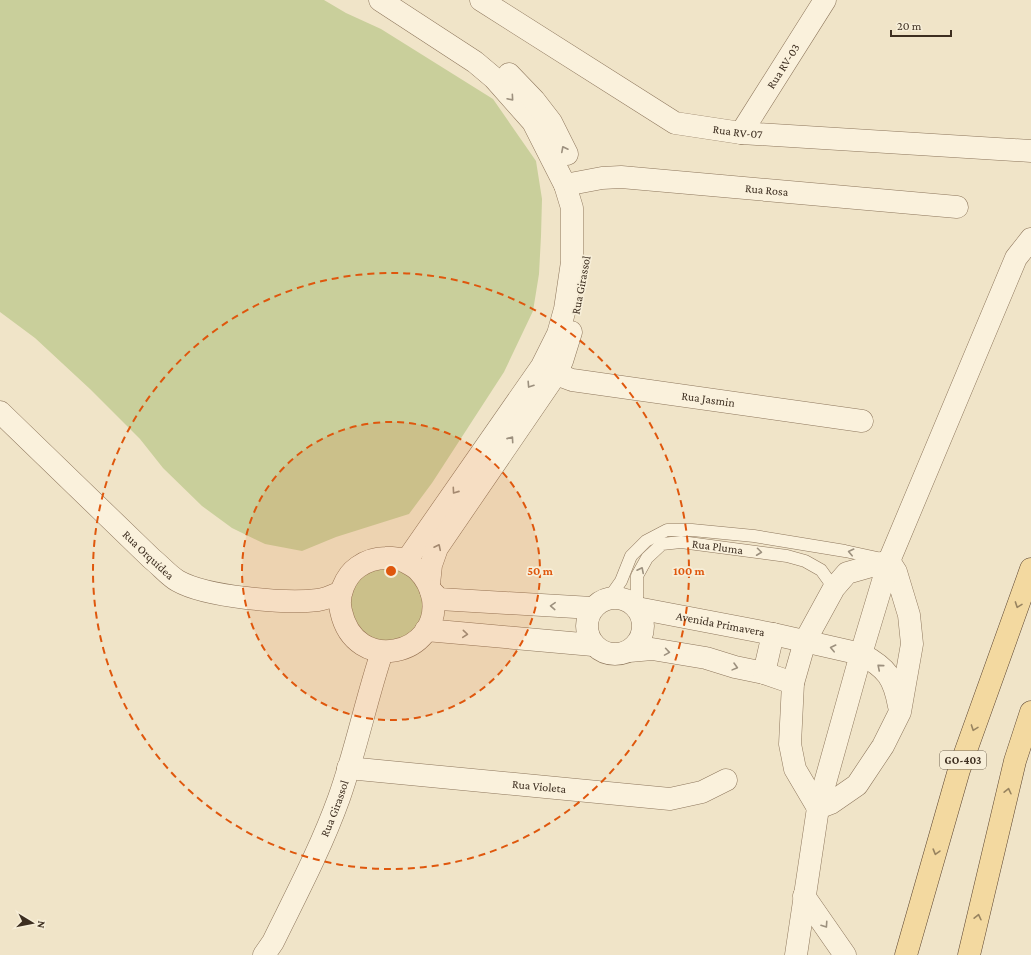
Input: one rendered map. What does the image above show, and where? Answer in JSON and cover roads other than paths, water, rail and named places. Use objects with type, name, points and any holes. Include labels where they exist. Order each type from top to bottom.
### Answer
[{"type":"main road","name":"GO-403","points":[[906,955],[959,770],[1031,568]]},
{"type":"main road","points":[[969,955],[1015,761],[1031,712]]},
{"type":"street","name":"Rua Girassol","points":[[380,0],[475,62],[494,78],[532,122],[572,184]]},
{"type":"street","name":"Rua Girassol","points":[[400,0],[503,68],[522,87],[551,122],[571,162],[572,184],[588,250],[576,313],[562,361],[549,370],[409,557],[402,560]]},
{"type":"street","name":"Rua RV-07","points":[[480,0],[675,123],[741,133],[1031,151]]},
{"type":"street","name":"Rua RV-03","points":[[741,133],[820,2]]},
{"type":"street","name":"Rua Rosa","points":[[572,184],[602,178],[622,177],[957,206]]},
{"type":"street","points":[[796,955],[818,808],[861,654],[889,561],[1016,258],[1031,239]]},
{"type":"street","name":"Rua Girassol","points":[[437,592],[418,569],[402,560],[386,558],[371,560],[357,568],[346,580],[341,592],[340,606],[343,623],[354,639],[366,647],[382,652],[396,651],[408,647],[426,630],[431,618],[437,592],[431,565],[437,548],[549,370]]},
{"type":"street","name":"Rua Jasmin","points":[[549,370],[572,380],[862,421]]},
{"type":"street","name":"Rua Orquídea","points":[[0,412],[152,559],[178,581],[199,589],[219,594],[255,598],[319,600],[341,592]]},
{"type":"street","points":[[818,808],[795,769],[790,744],[793,683],[805,641],[834,588],[847,573],[889,561]]},
{"type":"street","points":[[818,808],[831,803],[857,785],[883,746],[900,712],[912,644],[909,615],[896,572],[889,561]]},
{"type":"street","name":"Avenida Primavera","points":[[437,592],[600,603],[624,599],[637,608],[773,634],[861,654]]},
{"type":"street","points":[[600,603],[588,617],[586,626],[588,636],[593,645],[600,651],[610,654],[620,654],[629,651],[652,649],[706,658],[735,667],[764,673],[793,683]]},
{"type":"street","points":[[629,651],[641,636],[643,626],[642,616],[637,608]]},
{"type":"street","points":[[426,630],[593,645]]},
{"type":"street","points":[[764,673],[773,634]]},
{"type":"street","name":"Rua Girassol","points":[[264,955],[272,942],[319,846],[339,798],[382,652]]},
{"type":"street","points":[[861,654],[890,675],[896,689],[900,712]]},
{"type":"street","name":"Rua Violeta","points":[[348,768],[670,799],[702,792],[726,780]]},
{"type":"street","points":[[804,896],[845,955]]},
{"type":"lane","name":"Rua Pluma","points":[[600,603],[622,582],[631,556],[646,541],[667,530],[692,530],[754,536],[845,551],[889,561]]},
{"type":"lane","name":"Rua Pluma","points":[[637,608],[637,576],[647,558],[662,544],[681,542],[787,556],[805,561],[821,570],[834,588]]}]
